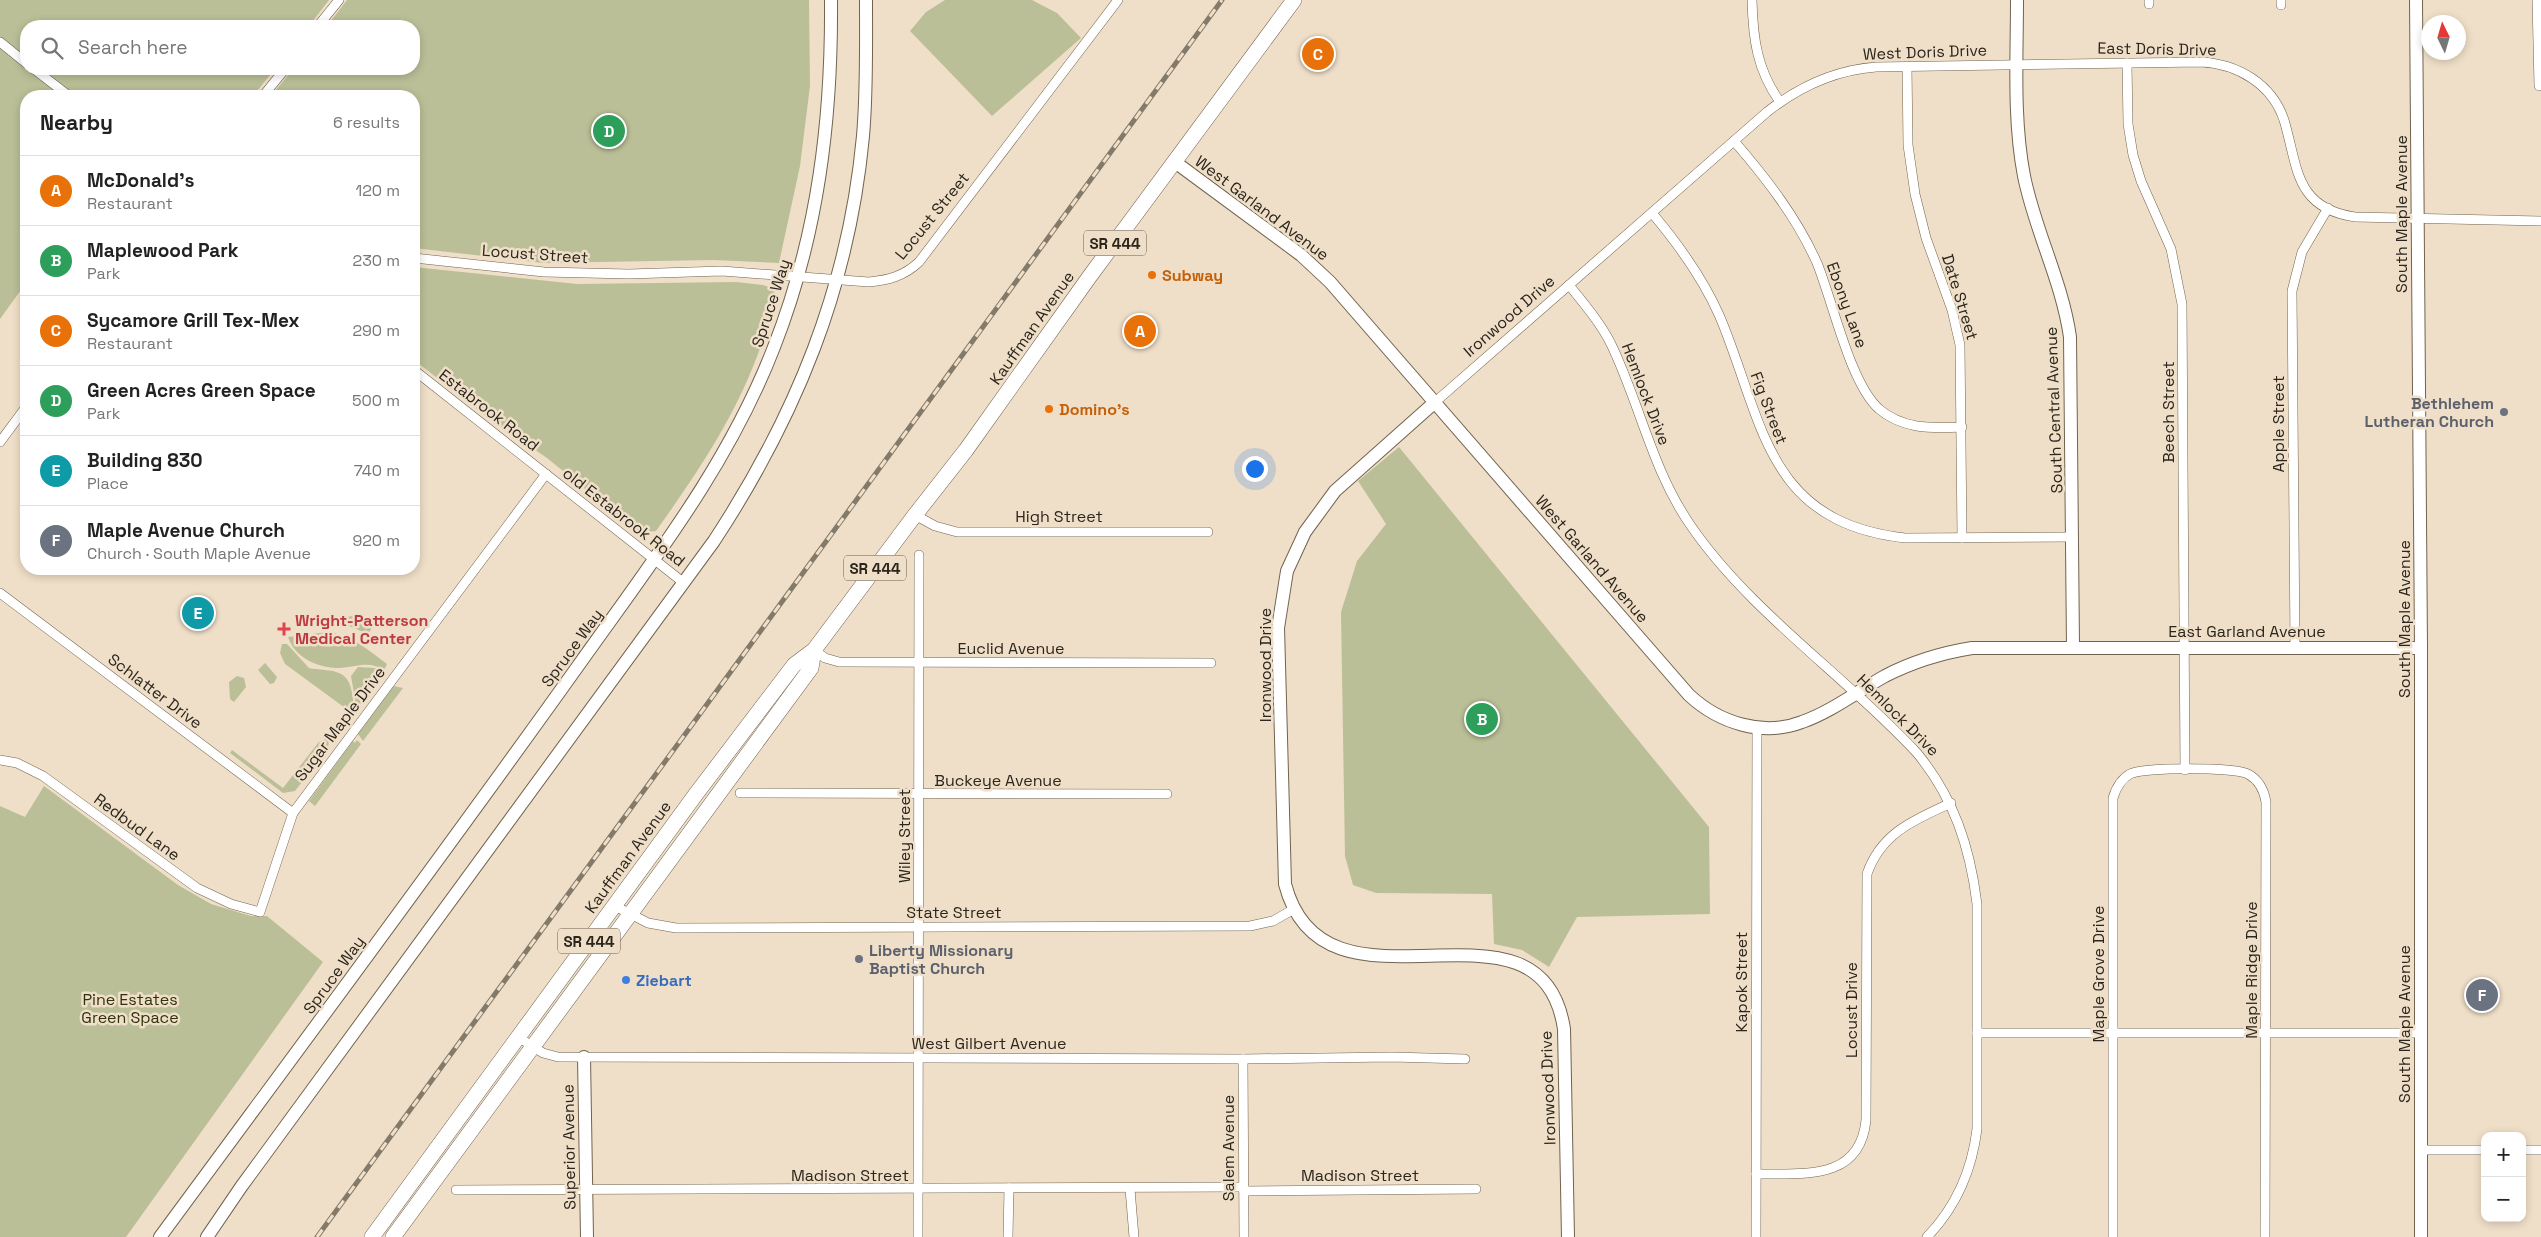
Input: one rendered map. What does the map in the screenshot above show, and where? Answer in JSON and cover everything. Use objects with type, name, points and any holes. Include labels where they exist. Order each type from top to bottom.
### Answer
[{"type":"main road","name":"Kauffman Avenue","points":[[372,1237],[696,794],[794,665],[814,650],[914,515],[966,450],[1090,276],[1294,0]]},
{"type":"main road","name":"Kauffman Avenue","points":[[393,1237],[811,668],[814,650]]},
{"type":"street","points":[[323,20],[339,0]]},
{"type":"street","name":"Spruce Way","points":[[160,1237],[535,728],[655,561],[711,476],[745,414],[774,348],[797,277],[815,210],[827,129],[832,70],[831,0]]},
{"type":"street","points":[[207,1237],[241,1187],[684,583],[746,493],[785,420],[802,381],[837,280],[854,199],[862,139],[866,70],[866,0]]},
{"type":"street","name":"Locust Street","points":[[420,259],[544,272],[630,274],[722,271],[837,280],[885,280],[907,273],[918,262],[1118,0]]},
{"type":"street","points":[[1752,0],[1753,35],[1756,54],[1769,86],[1780,102]]},
{"type":"street","name":"South Central Avenue","points":[[2017,0],[2019,133],[2024,175],[2033,209],[2063,298],[2070,337],[2073,647]]},
{"type":"street","name":"South Maple Avenue","points":[[2416,0],[2421,648],[2421,1237]]},
{"type":"street","points":[[2537,0],[2539,86]]},
{"type":"street","points":[[0,42],[20,58]]},
{"type":"street","name":"East Doris Drive","points":[[2017,64],[2213,62],[2235,68],[2253,79],[2270,94],[2281,112],[2292,160],[2300,182],[2312,196],[2328,208],[2355,217],[2418,220],[2541,221]]},
{"type":"street","name":"Beech Street","points":[[2128,63],[2128,124],[2133,155],[2141,181],[2171,249],[2177,270],[2182,304],[2185,770]]},
{"type":"street","name":"West Doris Drive","points":[[1780,102],[1808,85],[1839,73],[1864,68],[2017,64]]},
{"type":"street","name":"Date Street","points":[[1907,66],[1908,145],[1915,194],[1926,238],[1958,335],[1962,362],[1962,538]]},
{"type":"street","points":[[42,75],[61,90]]},
{"type":"street","points":[[268,90],[280,75]]},
{"type":"street","name":"Ironwood Drive","points":[[1568,1237],[1564,1030],[1560,1009],[1550,991],[1528,969],[1498,957],[1370,956],[1347,952],[1316,934],[1294,909],[1284,875],[1278,628],[1284,582],[1298,544],[1323,505],[1335,491],[1780,102]]},
{"type":"street","name":"Ebony Lane","points":[[1734,141],[1774,190],[1807,243],[1817,264],[1858,378],[1870,399],[1886,414],[1902,423],[1928,428],[1962,427]]},
{"type":"street","name":"West Garland Avenue","points":[[1175,162],[1313,266],[1689,696],[1719,717],[1757,728],[1779,728],[1801,723],[1904,667],[1952,651],[1991,647],[2073,647]]},
{"type":"street","name":"Apple Street","points":[[2295,647],[2292,291],[2302,252],[2328,208]]},
{"type":"street","name":"Fig Street","points":[[1652,213],[1684,252],[1709,294],[1720,318],[1764,441],[1776,463],[1798,490],[1830,515],[1873,533],[1905,538],[2073,538]]},
{"type":"street","name":"Hemlock Drive","points":[[1569,286],[1594,316],[1610,343],[1650,448],[1691,527],[1736,581],[1917,753],[1951,803],[1967,848],[1977,904],[1976,1129],[1972,1157],[1959,1194],[1948,1212],[1927,1237]]},
{"type":"street","name":"Estabrook Road","points":[[420,375],[546,474]]},
{"type":"street","points":[[0,442],[20,415]]},
{"type":"street","name":"old Estabrook Road","points":[[546,474],[684,583]]},
{"type":"street","name":"Sugar Maple Drive","points":[[260,912],[292,813],[546,474]]},
{"type":"street","name":"High Street","points":[[914,515],[935,526],[957,532],[1208,532]]},
{"type":"street","name":"Wiley Street","points":[[918,1237],[919,555]]},
{"type":"street","name":"Schlatter Drive","points":[[0,593],[292,813]]},
{"type":"street","name":"East Garland Avenue","points":[[2073,647],[2421,648]]},
{"type":"street","name":"Euclid Avenue","points":[[814,650],[825,658],[839,662],[1212,663]]},
{"type":"street","name":"Kapok Street","points":[[1756,1237],[1757,728]]},
{"type":"street","name":"Redbud Lane","points":[[0,760],[17,763],[43,776],[197,888],[231,904],[260,912]]},
{"type":"street","name":"Maple Grove Drive","points":[[2113,1237],[2113,798],[2125,777],[2140,770],[2185,770]]},
{"type":"street","name":"Maple Ridge Drive","points":[[2185,770],[2242,771],[2256,780],[2264,794],[2267,849],[2265,1237]]},
{"type":"street","name":"Buckeye Avenue","points":[[740,793],[918,795],[1166,794]]},
{"type":"street","name":"Locust Drive","points":[[1756,1174],[1829,1171],[1844,1163],[1860,1144],[1866,1120],[1868,874],[1881,847],[1897,830],[1951,803]]},
{"type":"street","name":"State Street","points":[[615,906],[629,915],[648,923],[676,928],[1250,926],[1273,921],[1294,909]]},
{"type":"street","points":[[1977,1033],[2421,1033]]},
{"type":"street","name":"West Gilbert Avenue","points":[[518,1038],[533,1047],[558,1057],[1243,1059],[1392,1057],[1465,1059]]},
{"type":"street","name":"Superior Avenue","points":[[584,1057],[587,1237]]},
{"type":"street","name":"Salem Avenue","points":[[1243,1059],[1244,1237]]},
{"type":"street","points":[[2421,1150],[2481,1150]]},
{"type":"street","points":[[2526,1150],[2541,1150]]},
{"type":"street","points":[[1008,1237],[1009,1188]]},
{"type":"street","points":[[1130,1188],[1134,1237]]},
{"type":"street","name":"Madison Street","points":[[456,1190],[1476,1189]]},
{"type":"green space","points":[[0,0],[329,0],[314,20],[20,20],[20,75],[270,75],[258,90],[20,90],[20,291],[0,319]]},
{"type":"green space","points":[[347,0],[809,0],[810,86],[800,166],[779,263],[713,260],[543,263],[420,249],[420,90],[276,90],[288,75],[420,75],[420,20],[332,20]]},
{"type":"green space","points":[[945,0],[1032,0],[1057,13],[1081,38],[992,116],[910,31],[926,12]]},
{"type":"green space","points":[[420,268],[577,284],[736,282],[763,285],[775,289],[759,351],[736,405],[712,448],[656,531],[639,533],[547,458],[487,417],[420,365]]},
{"type":"green space","points":[[1399,447],[1709,827],[1710,914],[1577,917],[1549,967],[1522,950],[1494,944],[1492,894],[1376,893],[1353,885],[1345,856],[1341,612],[1357,561],[1386,524],[1358,481]]},
{"type":"green space","points":[[354,616],[372,628],[368,634],[342,623],[321,621],[322,619]]},
{"type":"green space","points":[[328,632],[345,636],[366,649],[387,664],[384,670],[373,665],[331,668],[315,664],[296,651],[288,637]]},
{"type":"green space","points":[[282,644],[287,644],[309,668],[342,674],[350,684],[354,706],[352,713],[285,664],[280,653]]},
{"type":"green space","points":[[265,663],[277,677],[274,683],[270,684],[258,670]]},
{"type":"green space","points":[[358,667],[375,668],[383,672],[358,707],[356,705],[351,676]]},
{"type":"green space","points":[[237,676],[244,678],[246,687],[234,702],[230,699],[229,682]]},
{"type":"green space","points":[[394,686],[403,688],[363,741],[358,734]]},
{"type":"green space","points":[[325,739],[329,741],[328,748],[295,791],[283,793],[230,753],[232,750],[283,788],[318,743]]},
{"type":"green space","points":[[357,740],[361,744],[315,806],[309,801],[353,741],[355,743]]},
{"type":"green space","name":"Pine Estates Green Space","points":[[44,786],[178,885],[211,904],[251,916],[267,916],[323,962],[126,1237],[0,1237],[0,806],[25,817]]},
{"type":"railway","points":[[317,1237],[1222,0]]},
{"type":"place","name":"Sycamore Grill Tex-Mex","points":[[1318,54]]},
{"type":"place","name":"Green Acres Green Space","points":[[609,131]]},
{"type":"place","name":"Subway","points":[[1152,275]]},
{"type":"place","name":"McDonald's","points":[[1140,331]]},
{"type":"place","name":"Domino's","points":[[1049,409]]},
{"type":"place","name":"Bethlehem Lutheran Church","points":[[2504,412]]},
{"type":"place","name":"Building 830","points":[[198,613]]},
{"type":"place","name":"Wright-Patterson Medical Center","points":[[284,629]]},
{"type":"place","name":"Maplewood Park","points":[[1482,719]]},
{"type":"place","name":"Liberty Missionary Baptist Church","points":[[859,959]]},
{"type":"place","name":"Ziebart","points":[[626,980]]},
{"type":"place","name":"Maple Avenue Church","points":[[2482,995]]}]
